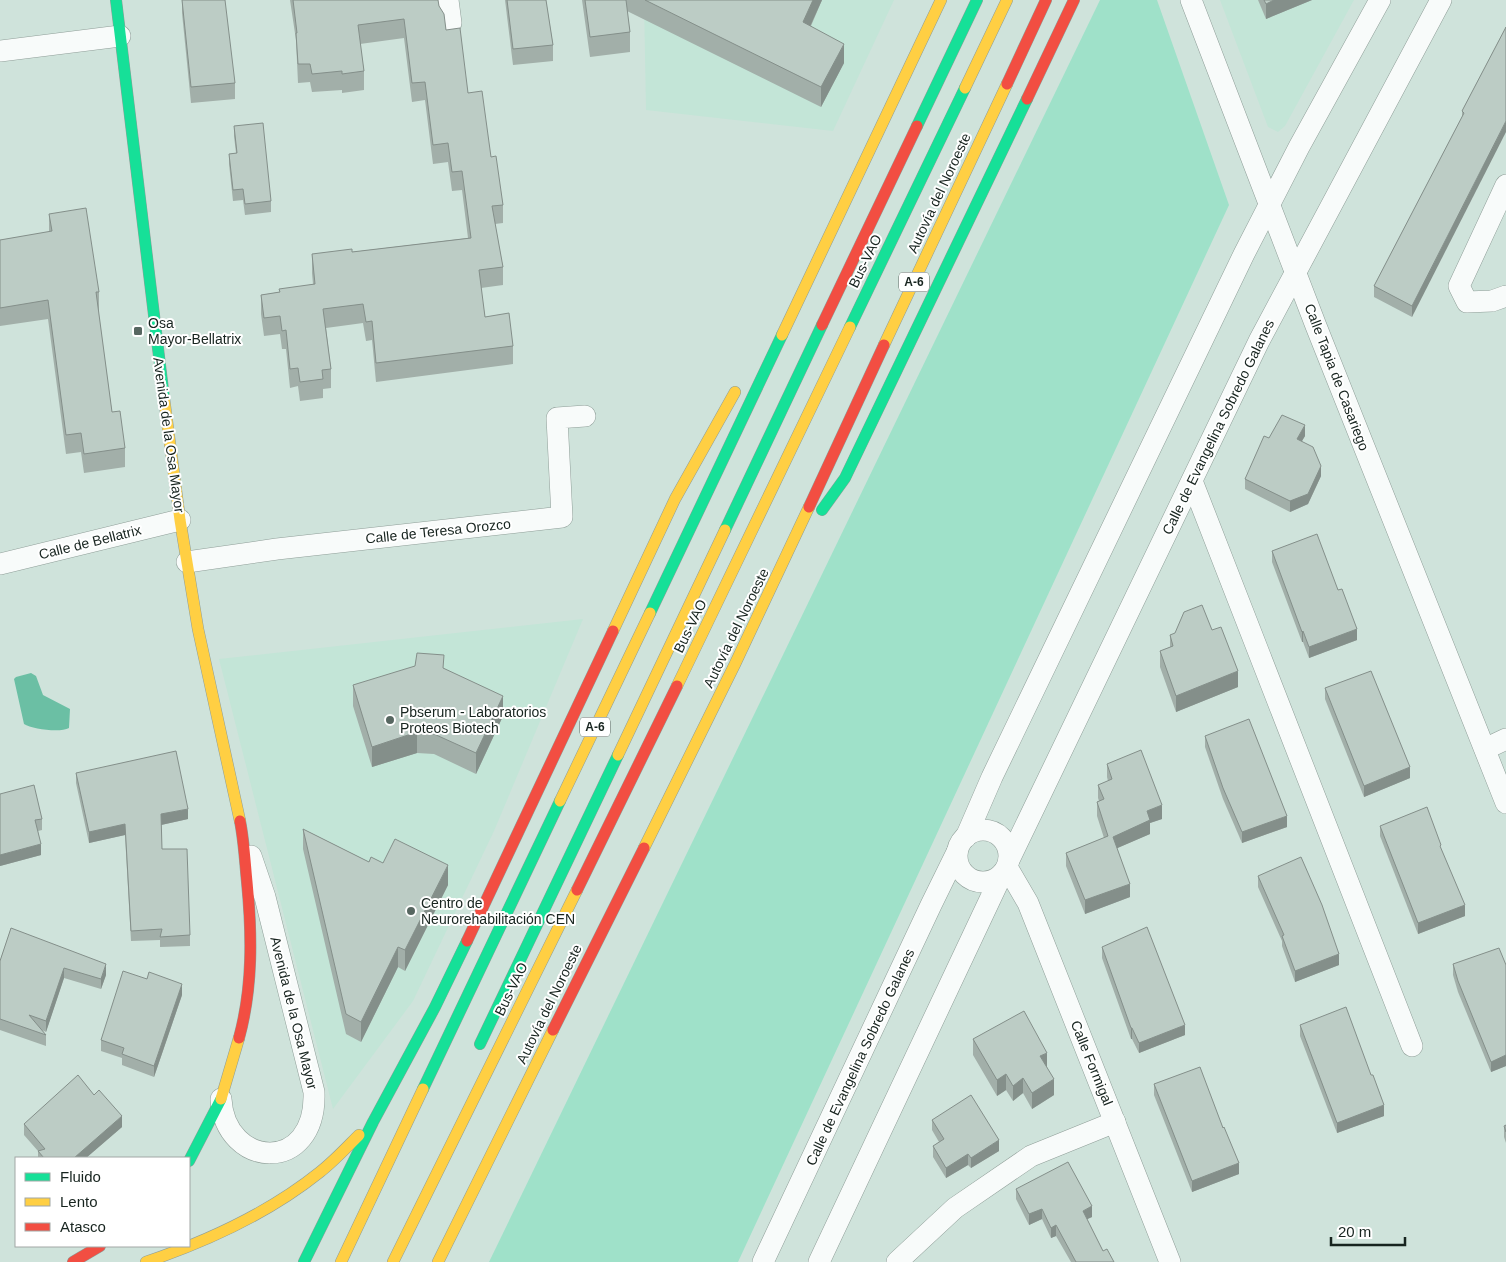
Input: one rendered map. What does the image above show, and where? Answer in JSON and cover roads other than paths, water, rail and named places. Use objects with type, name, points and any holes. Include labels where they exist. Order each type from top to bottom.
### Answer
[{"type":"main road","name":"Avenida de la Osa Mayor","points":[[116,0],[155,330],[180,520],[198,629],[243,837],[250,914],[250,966],[247,1001],[240,1036],[221,1099]]},
{"type":"main road","name":"A-6","points":[[341,1262],[941,0]]},
{"type":"main road","points":[[475,1055],[977,0]]},
{"type":"main road","name":"Bus-VAO","points":[[393,1262],[708,623],[1007,0]]},
{"type":"main road","name":"Autovía del Noroeste","points":[[438,1262],[735,664],[1046,0]]},
{"type":"main road","points":[[783,564],[844,478],[1074,0]]},
{"type":"main road","points":[[781,311],[849,191]]},
{"type":"main road","points":[[304,1262],[373,1122],[420,1037],[505,864],[675,499],[742,379]]},
{"type":"main road","points":[[190,1159],[221,1099]]},
{"type":"main road","points":[[146,1262],[190,1247],[220,1234],[270,1206],[310,1180],[373,1122]]},
{"type":"main road","points":[[455,1253],[467,1202]]},
{"type":"main road","points":[[72,1262],[98,1247]]},
{"type":"street","points":[[448,0],[451,22]]},
{"type":"street","name":"Calle de Evangelina Sobredo Galanes","points":[[763,1262],[931,904],[962,844],[992,777],[1244,254],[1380,0]]},
{"type":"street","name":"Calle de Evangelina Sobredo Galanes","points":[[819,1262],[1006,867],[1259,341],[1442,0]]},
{"type":"street","name":"Calle Tapia de Casariego","points":[[1190,1],[1506,803]]},
{"type":"street","points":[[0,52],[120,36]]},
{"type":"street","points":[[1506,185],[1459,286],[1468,302],[1492,300],[1506,296]]},
{"type":"street","name":"Calle de Teresa Orozco","points":[[187,562],[277,549],[562,517],[557,418],[585,416]]},
{"type":"street","points":[[1192,481],[1412,1046]]},
{"type":"street","name":"Calle de Bellatrix","points":[[0,564],[180,520]]},
{"type":"street","points":[[1485,749],[1506,739]]},
{"type":"street","points":[[981,830],[996,833],[1007,845],[1009,852],[1006,867],[988,882],[972,879],[960,868],[958,860],[962,844],[973,832],[981,830]]},
{"type":"street","name":"Avenida de la Osa Mayor","points":[[221,1099],[222,1113],[232,1133],[246,1145],[260,1151],[276,1152],[291,1148],[306,1132],[314,1107],[314,1092],[265,897],[259,876],[243,837]]},
{"type":"street","name":"Calle Formigal","points":[[1006,867],[1028,903],[1170,1262]]},
{"type":"street","points":[[897,1262],[955,1208],[1032,1156],[1115,1122]]},
{"type":"place","name":"Osa Mayor-Bellatrix","points":[[138,331]]},
{"type":"place","name":"Pbserum - Laboratorios Proteos Biotech","points":[[390,720]]},
{"type":"place","name":"Centro de Neurorehabilitación CEN","points":[[411,911]]}]
